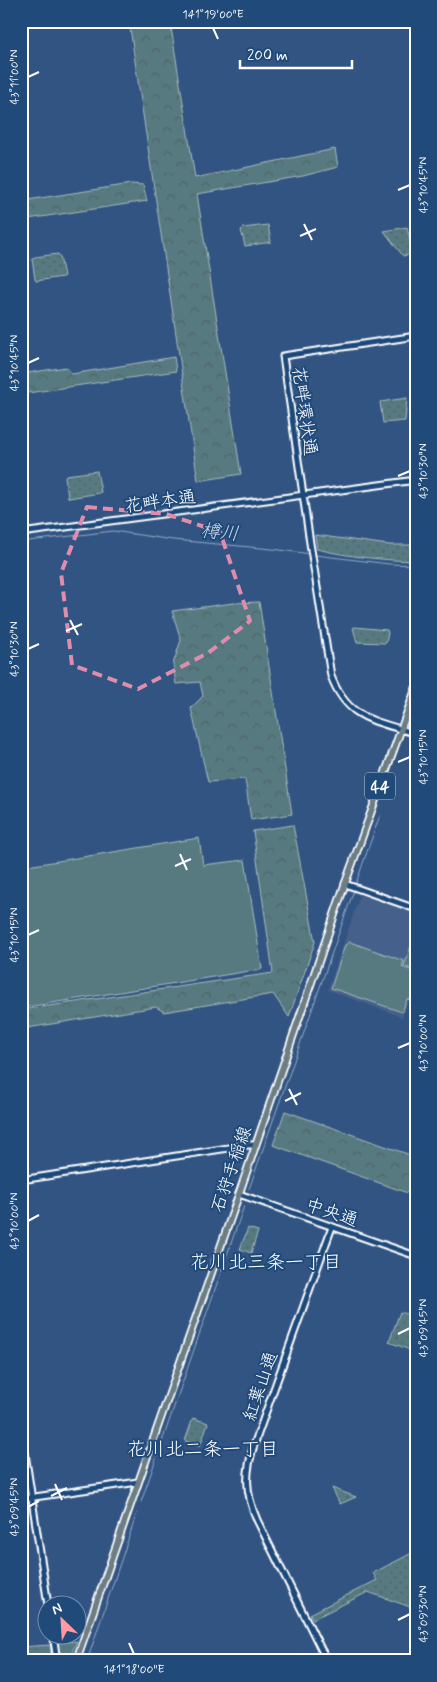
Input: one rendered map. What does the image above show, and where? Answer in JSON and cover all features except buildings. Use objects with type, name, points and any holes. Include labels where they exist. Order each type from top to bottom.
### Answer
[{"type":"main road","name":"石狩手稲線","points":[[76,1661],[345,884],[416,688]]},
{"type":"street","name":"花畔環状通","points":[[402,729],[367,718],[355,711],[346,704],[334,685],[331,676],[283,356],[416,336]]},
{"type":"street","name":"花畔本通","points":[[21,533],[416,480]]},
{"type":"street","points":[[402,729],[416,734]]},
{"type":"street","points":[[345,884],[416,909]]},
{"type":"street","points":[[21,1180],[256,1145]]},
{"type":"street","name":"中央通","points":[[238,1194],[416,1256]]},
{"type":"street","name":"紅葉山通","points":[[329,1661],[322,1651],[257,1520],[250,1504],[247,1485],[254,1445],[332,1227]]},
{"type":"street","points":[[21,1427],[46,1594]]},
{"type":"street","points":[[21,1499],[138,1482]]},
{"type":"street","points":[[54,1644],[57,1661]]},
{"type":"highlighted area","points":[[87,507],[166,514],[220,532],[250,621],[208,653],[138,689],[72,665],[61,573]]},
{"type":"shaded area","points":[[360,895],[416,913],[416,1003],[408,1001],[402,1017],[328,990]]},
{"type":"green space","points":[[129,21],[170,21],[195,178],[335,149],[338,167],[303,176],[197,194],[241,474],[198,481]]},
{"type":"green space","points":[[131,184],[143,185],[147,201],[21,220],[21,201]]},
{"type":"green space","points":[[268,225],[271,242],[245,246],[241,230],[243,228]]},
{"type":"green space","points":[[407,227],[413,254],[403,256],[384,231]]},
{"type":"green space","points":[[58,254],[64,276],[36,281],[32,259]]},
{"type":"green space","points":[[174,357],[176,371],[21,394],[21,374],[66,367],[72,374]]},
{"type":"green space","points":[[407,398],[405,421],[383,423],[380,402]]},
{"type":"green space","points":[[97,471],[100,493],[68,497],[66,475]]},
{"type":"green space","points":[[315,535],[389,545],[416,545],[416,561],[366,558],[317,549]]},
{"type":"green space","points":[[259,602],[292,814],[251,820],[245,779],[208,782],[191,708],[203,696],[200,682],[176,684],[173,664],[181,640],[172,611],[234,603]]},
{"type":"green space","points":[[353,628],[387,630],[386,643],[357,642]]},
{"type":"green space","points":[[293,825],[315,942],[289,1017],[273,994],[164,1012],[156,1007],[21,1029],[21,1010],[273,973],[253,831]]},
{"type":"green space","points":[[199,838],[203,865],[245,860],[262,969],[21,1008],[21,867]]},
{"type":"green space","points":[[350,942],[404,961],[402,967],[416,972],[416,1002],[407,999],[402,1012],[331,988],[345,945]]},
{"type":"green space","points":[[411,946],[416,947],[416,971],[404,966]]},
{"type":"green space","points":[[285,1111],[416,1157],[416,1196],[273,1145]]},
{"type":"green space","points":[[248,1228],[258,1231],[251,1253],[240,1249]]},
{"type":"green space","points":[[400,1312],[416,1317],[416,1334],[410,1350],[389,1342]]},
{"type":"green space","points":[[193,1418],[208,1423],[200,1446],[185,1441]]},
{"type":"green space","points":[[332,1488],[356,1497],[340,1504]]},
{"type":"green space","points":[[416,1551],[416,1609],[368,1592],[313,1619],[310,1614],[377,1580],[373,1573]]},
{"type":"green space","points":[[57,1644],[76,1644],[68,1661],[62,1661]]},
{"type":"green space","points":[[50,1645],[52,1661],[21,1661],[21,1647]]},
{"type":"waterway","name":"樽川","points":[[21,542],[113,531],[173,540],[311,554]]},
{"type":"waterway","name":"樽川","points":[[315,555],[389,564],[416,565]]},
{"type":"waterway","points":[[355,886],[380,815]]},
{"type":"waterway","points":[[249,1189],[354,890]]},
{"type":"waterway","points":[[141,1502],[244,1206]]},
{"type":"waterway","points":[[87,1661],[137,1513]]},
{"type":"district","name":"花川北三条一丁目","points":[[266,1261]]},
{"type":"district","name":"花川北二条一丁目","points":[[203,1448]]}]
